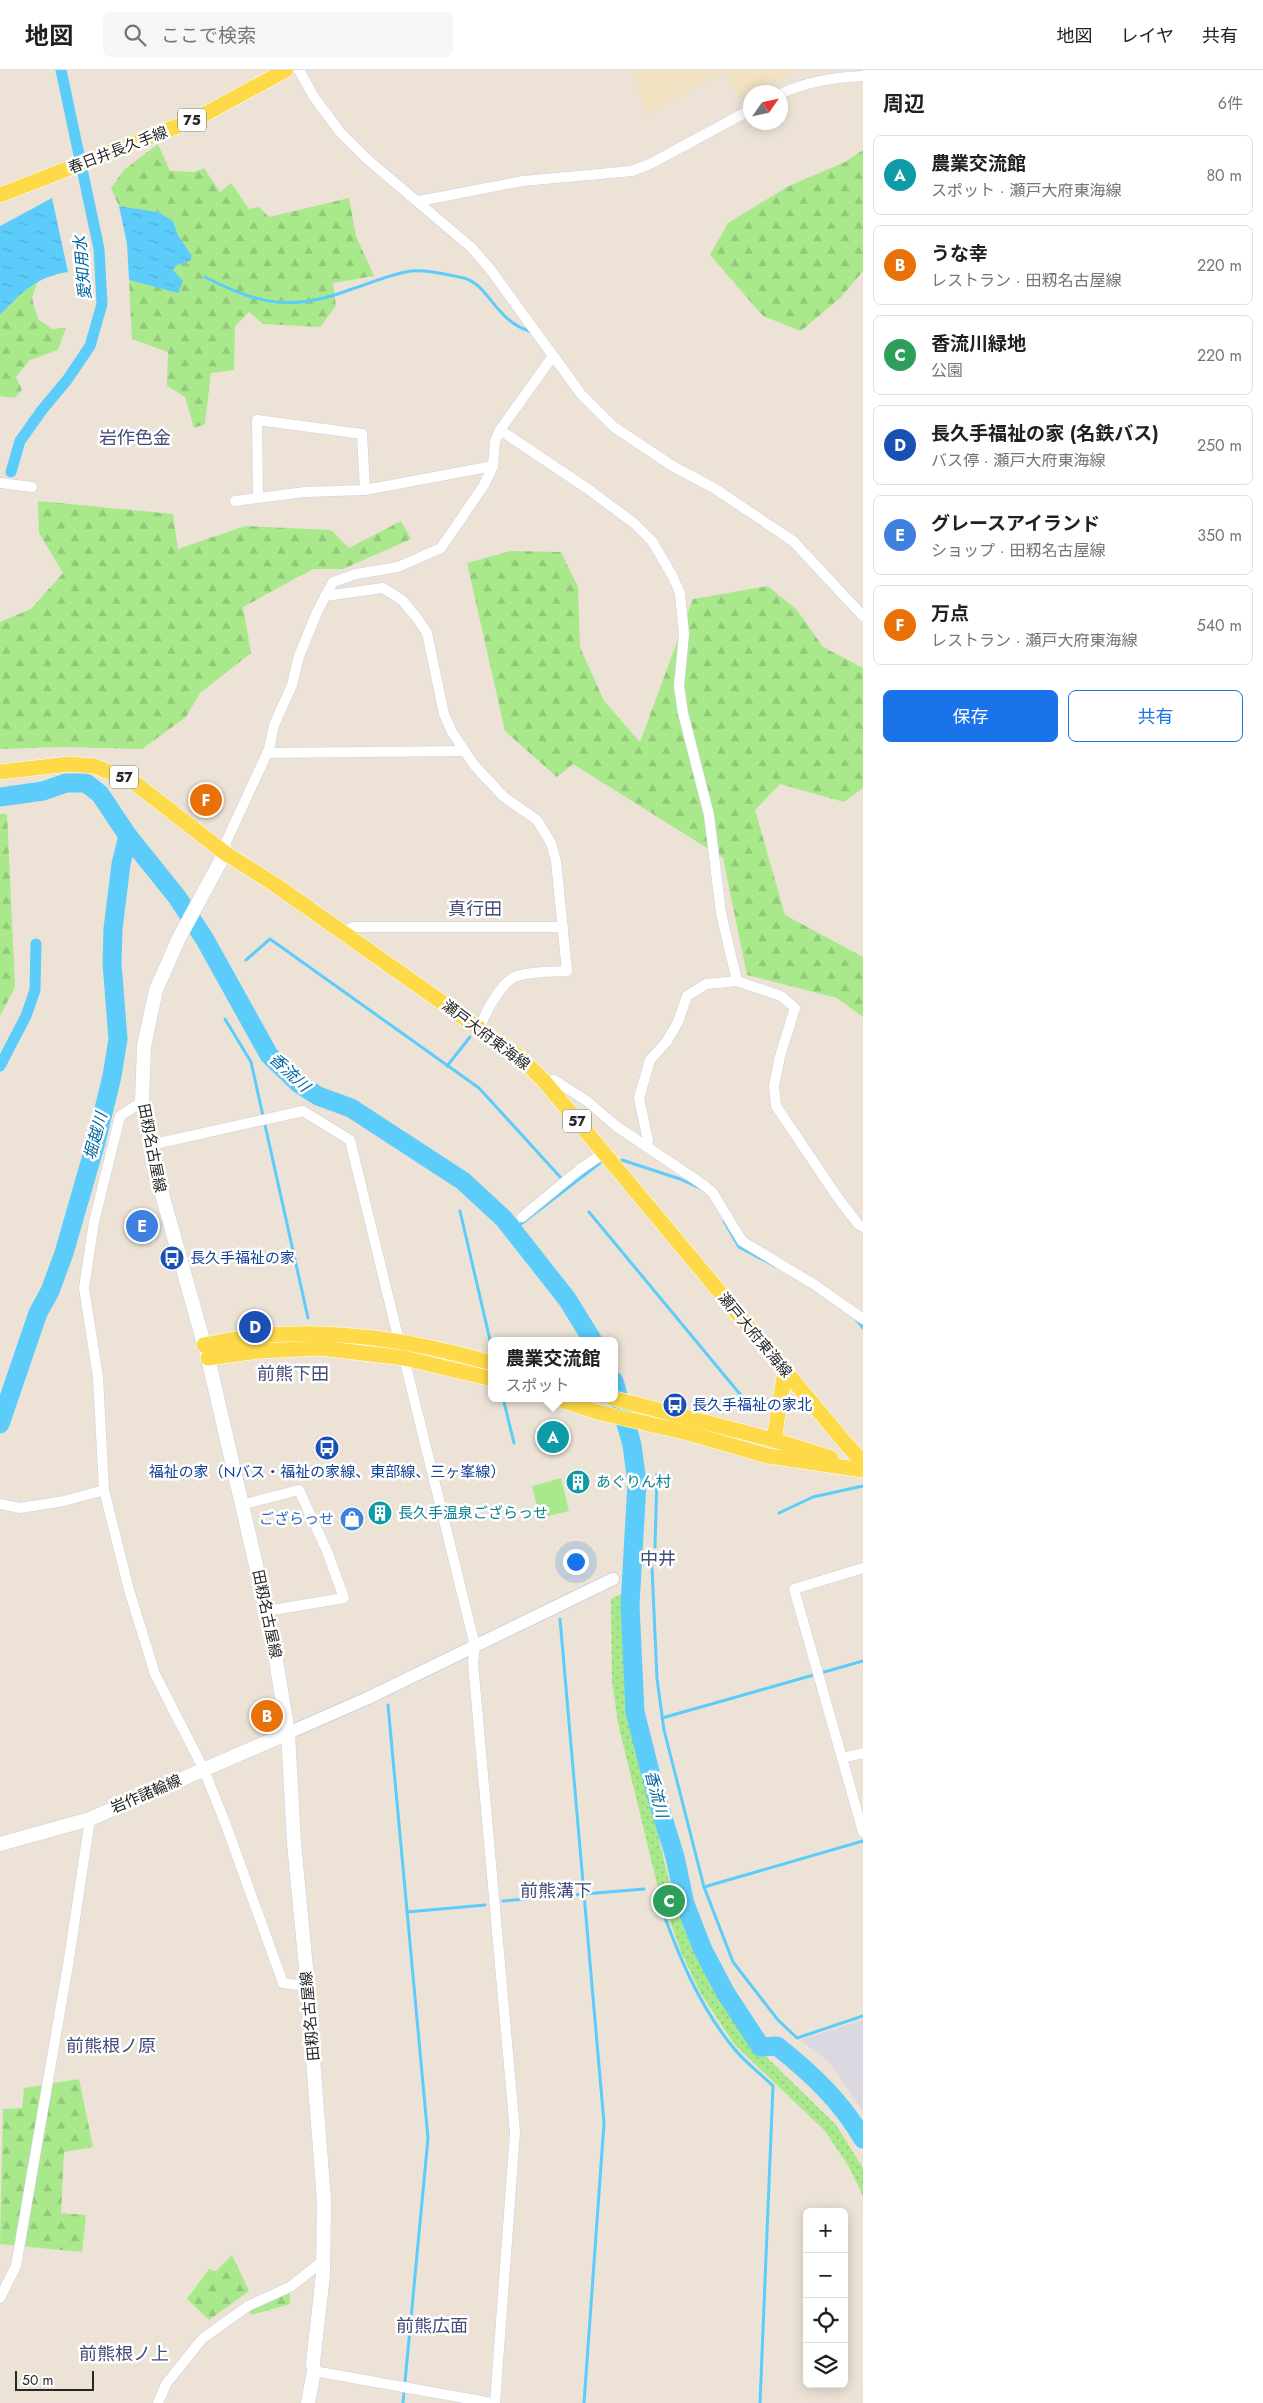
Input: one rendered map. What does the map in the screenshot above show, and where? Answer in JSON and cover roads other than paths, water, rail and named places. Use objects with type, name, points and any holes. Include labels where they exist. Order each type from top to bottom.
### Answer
[{"type":"main road","name":"春日井長久手線","points":[[0,195],[196,119],[286,70]]},
{"type":"main road","name":"瀬戸大府東海線","points":[[0,772],[69,764],[94,766],[113,772],[149,793],[226,853],[521,1058],[544,1081],[863,1462]]},
{"type":"main road","name":"田籾名古屋線","points":[[226,853],[200,896],[156,990],[149,1016],[142,1071],[142,1102],[162,1194],[206,1351],[267,1611],[288,1733],[294,1844],[324,2200],[320,2309],[313,2363],[314,2372],[308,2403]]},
{"type":"main road","points":[[206,1351],[256,1336],[322,1333],[400,1341],[435,1347],[488,1362]]},
{"type":"main road","points":[[206,1351],[321,1348],[404,1358],[488,1378]]},
{"type":"main road","points":[[774,1440],[786,1371]]},
{"type":"main road","points":[[618,1400],[774,1440],[863,1469]]},
{"type":"main road","points":[[568,1402],[613,1416],[768,1456],[863,1469]]},
{"type":"main road","name":"岩作諸輪線","points":[[0,1844],[90,1819],[288,1733]]},
{"type":"street","points":[[299,70],[314,97],[340,132],[367,159],[419,201],[472,248],[490,269],[581,394],[614,427],[674,467],[714,488],[793,541],[863,616]]},
{"type":"street","points":[[788,90],[837,77],[863,76]]},
{"type":"street","points":[[419,201],[523,181],[632,171],[652,163],[743,114]]},
{"type":"street","points":[[226,853],[226,842],[267,753],[274,725],[292,685],[300,656],[325,596],[333,582],[356,574],[398,567],[442,548],[484,485],[493,466],[495,441],[500,430],[553,356]]},
{"type":"street","points":[[258,498],[257,420],[362,434],[365,490]]},
{"type":"street","points":[[500,430],[588,489],[635,524],[652,541],[672,574],[680,593],[684,634],[679,686],[683,714],[709,815],[721,913],[737,981]]},
{"type":"street","points":[[235,501],[305,492],[365,490],[493,466]]},
{"type":"street","points":[[0,483],[32,487]]},
{"type":"street","points":[[325,596],[383,588],[402,600],[427,633],[444,714],[452,732],[474,765],[504,796],[538,820],[551,843],[556,861],[567,971],[515,976],[500,990],[479,1029]]},
{"type":"street","points":[[267,753],[465,751]]},
{"type":"street","points":[[342,932],[353,928],[563,927]]},
{"type":"street","points":[[646,1146],[648,1141],[639,1098],[650,1060],[667,1041],[678,1022],[687,996],[706,984],[737,981],[781,996],[795,1008],[780,1056],[774,1086],[776,1106],[838,1198],[858,1224],[863,1227]]},
{"type":"street","points":[[544,1081],[554,1080],[713,1193],[742,1241],[815,1285],[863,1319]]},
{"type":"street","points":[[142,1102],[120,1116],[94,1222],[84,1288],[98,1377],[104,1490],[129,1590],[155,1674],[204,1770],[232,1838],[283,1983],[307,1986]]},
{"type":"street","points":[[150,1145],[304,1111],[350,1140],[400,1341]]},
{"type":"street","points":[[522,1217],[579,1170],[604,1153]]},
{"type":"street","points":[[314,2372],[494,2403],[515,2132],[473,1663],[475,1646],[404,1358]]},
{"type":"street","points":[[0,1504],[20,1508],[104,1490]]},
{"type":"street","points":[[242,1505],[299,1490],[327,1551],[344,1598],[267,1611]]},
{"type":"street","points":[[863,1568],[794,1588],[863,1832]]},
{"type":"street","points":[[288,1733],[376,1694],[613,1579]]},
{"type":"street","points":[[842,1758],[863,1753]]},
{"type":"street","points":[[0,2298],[16,2266],[70,1950],[90,1819]]},
{"type":"street","points":[[158,2403],[166,2384],[202,2340],[248,2306],[290,2286],[323,2261]]},
{"type":"water","points":[[52,198],[68,272],[47,277],[30,287],[0,315],[0,226]]},
{"type":"water","points":[[119,206],[158,212],[173,221],[178,235],[192,256],[190,261],[177,265],[173,270],[183,281],[178,293],[129,280],[127,244]]},
{"type":"waterway","name":"愛知用水","points":[[11,472],[20,441],[67,380],[90,346],[102,304],[99,249],[61,70]]},
{"type":"waterway","points":[[205,277],[225,287],[260,299],[295,303],[331,296],[404,272],[424,271],[438,273],[464,278],[473,282],[508,319],[517,326],[529,331]]},
{"type":"waterway","name":"香流川","points":[[0,797],[43,791],[66,783],[86,783],[100,794],[128,836],[177,897],[204,938],[269,1055],[298,1083],[318,1096],[351,1108],[463,1181],[504,1219],[567,1299],[591,1337]]},
{"type":"waterway","name":"堀越川","points":[[0,1424],[38,1313],[50,1291],[64,1253],[96,1142],[112,1076],[118,1039],[112,963],[113,929],[121,864],[128,836]]},
{"type":"waterway","points":[[246,960],[270,939],[479,1088],[562,1179]]},
{"type":"waterway","name":"愛知用水","points":[[0,1066],[26,1016],[35,990],[36,944]]},
{"type":"waterway","points":[[225,1019],[251,1062],[308,1318]]},
{"type":"waterway","points":[[447,1066],[470,1037]]},
{"type":"waterway","points":[[622,1160],[680,1179],[702,1189]]},
{"type":"waterway","points":[[513,1230],[600,1163]]},
{"type":"waterway","points":[[460,1211],[489,1337]]},
{"type":"waterway","points":[[589,1212],[749,1405]]},
{"type":"waterway","points":[[724,1221],[739,1247],[775,1266]]},
{"type":"waterway","points":[[856,1319],[863,1328]]},
{"type":"waterway","name":"香流川","points":[[618,1395],[632,1445],[637,1483],[630,1605],[635,1712],[656,1795],[675,1857],[685,1904],[703,1950],[725,1992],[761,2047],[777,2046],[802,2067],[835,2100],[863,2139]]},
{"type":"waterway","points":[[504,1402],[514,1443]]},
{"type":"waterway","points":[[655,1547],[657,1474]]},
{"type":"waterway","points":[[779,1513],[813,1497],[863,1486]]},
{"type":"waterway","points":[[652,1568],[657,1679],[664,1730],[704,1887],[733,1962],[778,2020],[797,2038],[863,2016]]},
{"type":"waterway","points":[[560,1619],[604,2123],[584,2403]]},
{"type":"waterway","points":[[662,1718],[863,1661]]},
{"type":"waterway","points":[[388,1705],[428,2138],[403,2403]]},
{"type":"waterway","points":[[704,1887],[863,1841]]},
{"type":"waterway","points":[[503,1901],[644,1889]]},
{"type":"waterway","points":[[660,1904],[690,1978],[709,2013],[736,2051],[773,2086],[760,2403]]},
{"type":"waterway","points":[[407,1912],[485,1905]]},
{"type":"place","name":"万点","points":[[206,800]]},
{"type":"place","name":"グレースアイランド","points":[[142,1226]]},
{"type":"place","name":"長久手福祉の家","points":[[172,1258]]},
{"type":"place","name":"長久手福祉の家 (名鉄バス)","points":[[255,1327]]},
{"type":"place","name":"長久手福祉の家北","points":[[675,1405]]},
{"type":"place","name":"農業交流館","points":[[553,1437]]},
{"type":"place","name":"福祉の家（Nバス・福祉の家線、東部線、三ヶ峯線）","points":[[327,1448]]},
{"type":"place","name":"あぐりん村","points":[[578,1482]]},
{"type":"place","name":"長久手温泉ござらっせ","points":[[380,1513]]},
{"type":"place","name":"ござらっせ","points":[[352,1519]]},
{"type":"place","name":"うな幸","points":[[267,1716]]},
{"type":"place","name":"香流川緑地","points":[[669,1901]]},
{"type":"district","name":"岩作色金","points":[[135,438]]},
{"type":"district","name":"真行田","points":[[475,909]]},
{"type":"district","name":"前熊下田","points":[[293,1374]]},
{"type":"district","name":"中井","points":[[658,1559]]},
{"type":"district","name":"前熊溝下","points":[[556,1891]]},
{"type":"district","name":"前熊根ノ原","points":[[111,2046]]},
{"type":"district","name":"前熊広面","points":[[432,2326]]},
{"type":"district","name":"前熊根ノ上","points":[[124,2354]]}]
